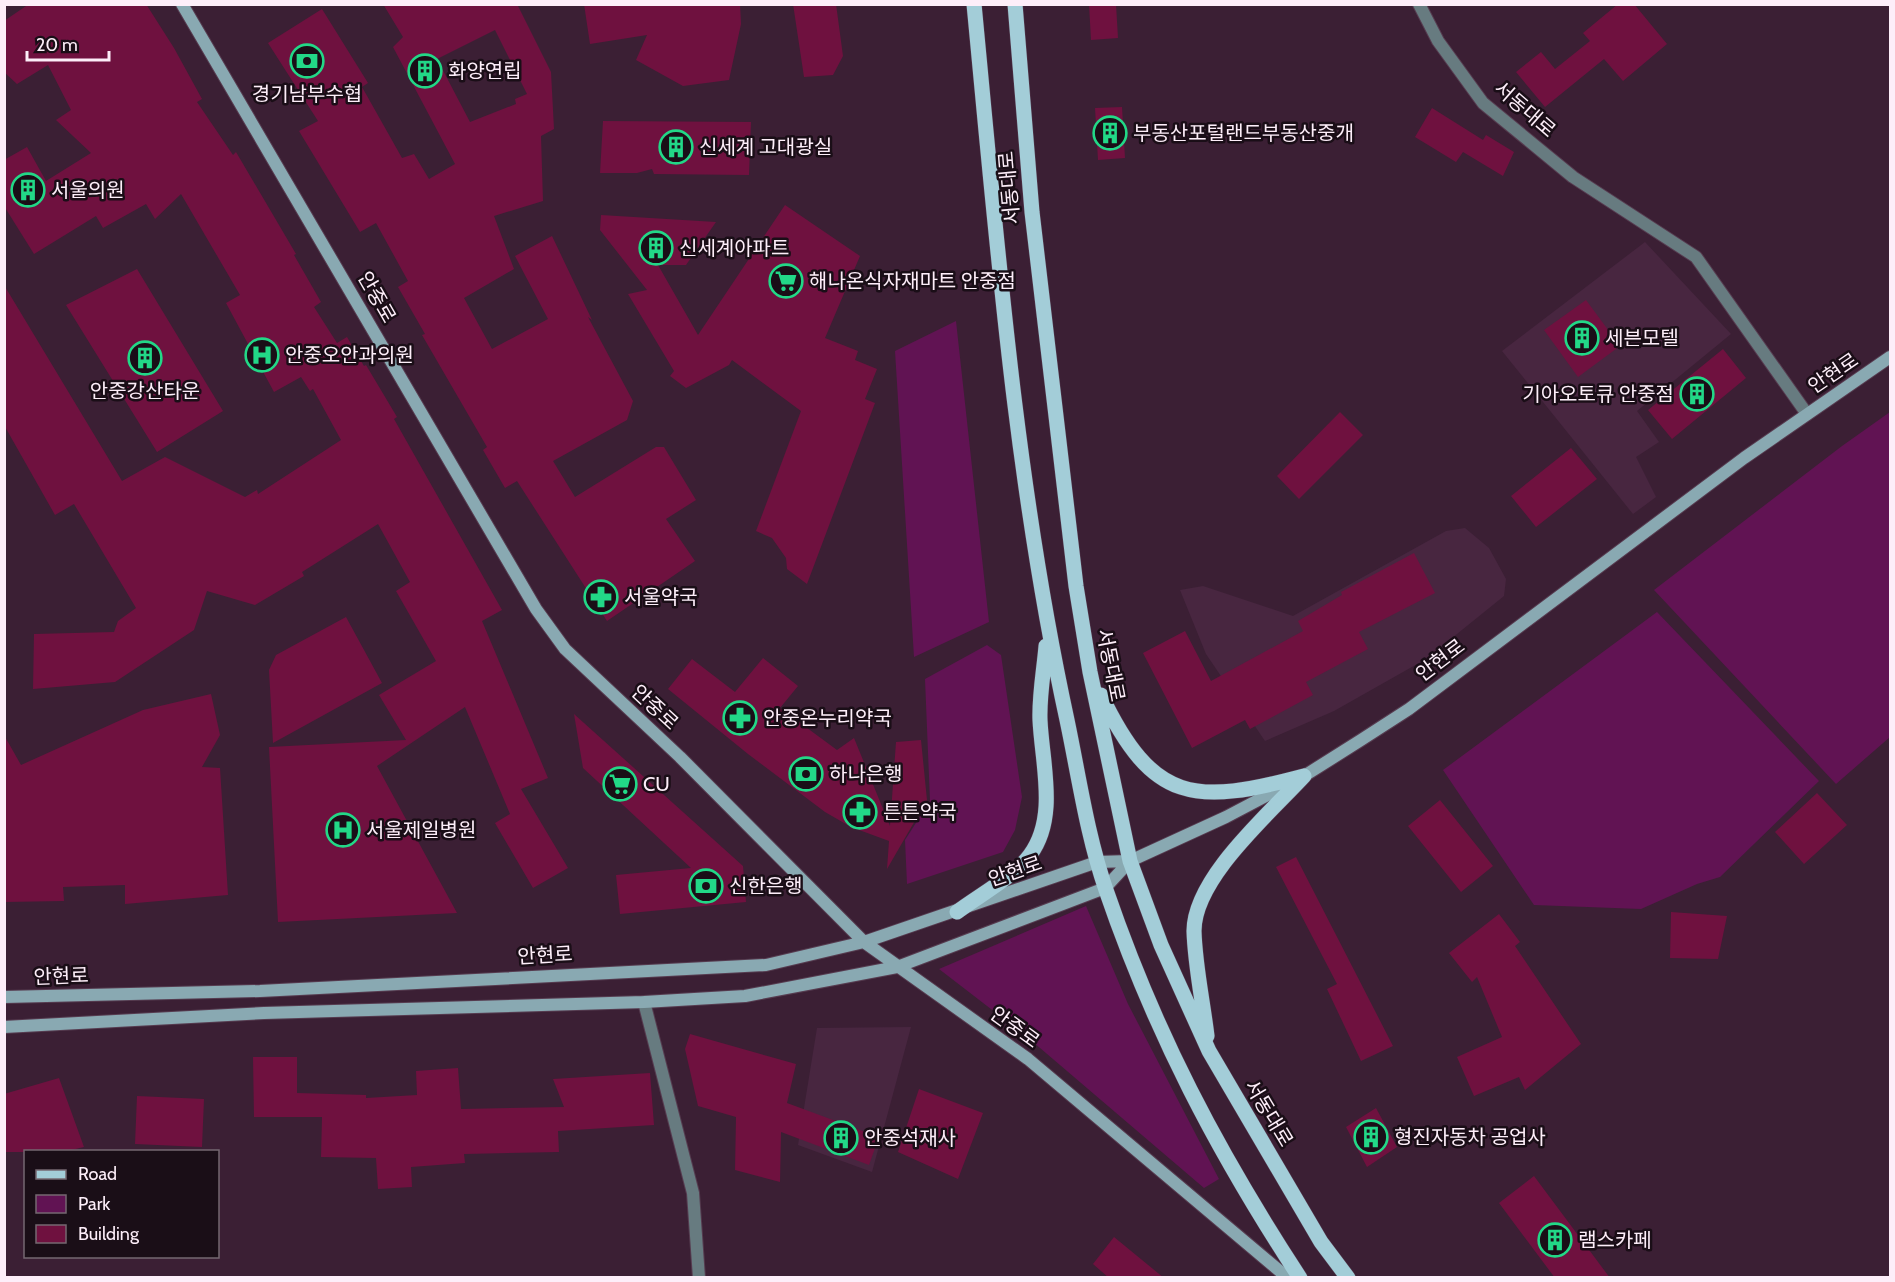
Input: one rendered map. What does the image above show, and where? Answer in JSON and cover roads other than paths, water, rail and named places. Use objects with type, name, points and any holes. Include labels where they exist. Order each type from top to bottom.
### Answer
[{"type":"main road","name":"안중로","points":[[182,4],[536,609],[566,649],[680,756],[864,942],[1028,1059],[1288,1278]]},
{"type":"main road","name":"서동대로","points":[[974,4],[990,172],[1031,535],[1047,631],[1097,862],[1146,999],[1196,1106],[1247,1196],[1300,1278]]},
{"type":"main road","name":"서동대로","points":[[1015,4],[1032,212],[1076,586],[1090,672],[1130,861],[1161,945],[1209,1052],[1321,1242],[1348,1278]]},
{"type":"main road","name":"안현로","points":[[4,997],[260,991],[616,970],[741,967],[766,964],[864,942],[957,912],[1097,862],[1130,861],[1226,817],[1304,776],[1409,709],[1546,603],[1807,414],[1890,357]]},
{"type":"main road","points":[[957,912],[1030,856],[1045,819],[1046,787],[1040,717],[1047,631]]},
{"type":"main road","points":[[1090,672],[1115,724],[1129,746],[1160,778],[1171,784],[1211,793],[1258,787],[1304,776]]},
{"type":"main road","points":[[1209,1052],[1194,929],[1203,899],[1227,856],[1304,776]]},
{"type":"main road","points":[[4,1027],[264,1013],[644,1002],[745,996],[897,967],[1105,888],[1130,861]]},
{"type":"street","name":"서동대로","points":[[1419,4],[1438,41],[1483,103],[1573,177],[1696,257],[1807,414]]},
{"type":"street","points":[[644,1002],[693,1192],[699,1278]]},
{"type":"place","name":"경기남부수협","points":[[307,61]]},
{"type":"place","name":"화양연립","points":[[425,71]]},
{"type":"place","name":"부동산포털랜드부동산중개","points":[[1110,133]]},
{"type":"place","name":"신세계 고대광실","points":[[676,147]]},
{"type":"place","name":"서울의원","points":[[28,190]]},
{"type":"place","name":"신세계아파트","points":[[656,248]]},
{"type":"place","name":"해나온식자재마트 안중점","points":[[786,281]]},
{"type":"place","name":"세븐모텔","points":[[1582,338]]},
{"type":"place","name":"안중오안과의원","points":[[262,355]]},
{"type":"place","name":"안중강산타운","points":[[145,358]]},
{"type":"place","name":"기아오토큐 안중점","points":[[1697,394]]},
{"type":"place","name":"서울약국","points":[[601,597]]},
{"type":"place","name":"안중온누리약국","points":[[740,718]]},
{"type":"place","name":"하나은행","points":[[806,774]]},
{"type":"place","name":"CU","points":[[620,784]]},
{"type":"place","name":"튼튼약국","points":[[860,812]]},
{"type":"place","name":"서울제일병원","points":[[343,830]]},
{"type":"place","name":"신한은행","points":[[706,886]]},
{"type":"place","name":"형진자동차 공업사","points":[[1371,1137]]},
{"type":"place","name":"안중석재사","points":[[841,1138]]},
{"type":"place","name":"램스카페","points":[[1555,1240]]}]
